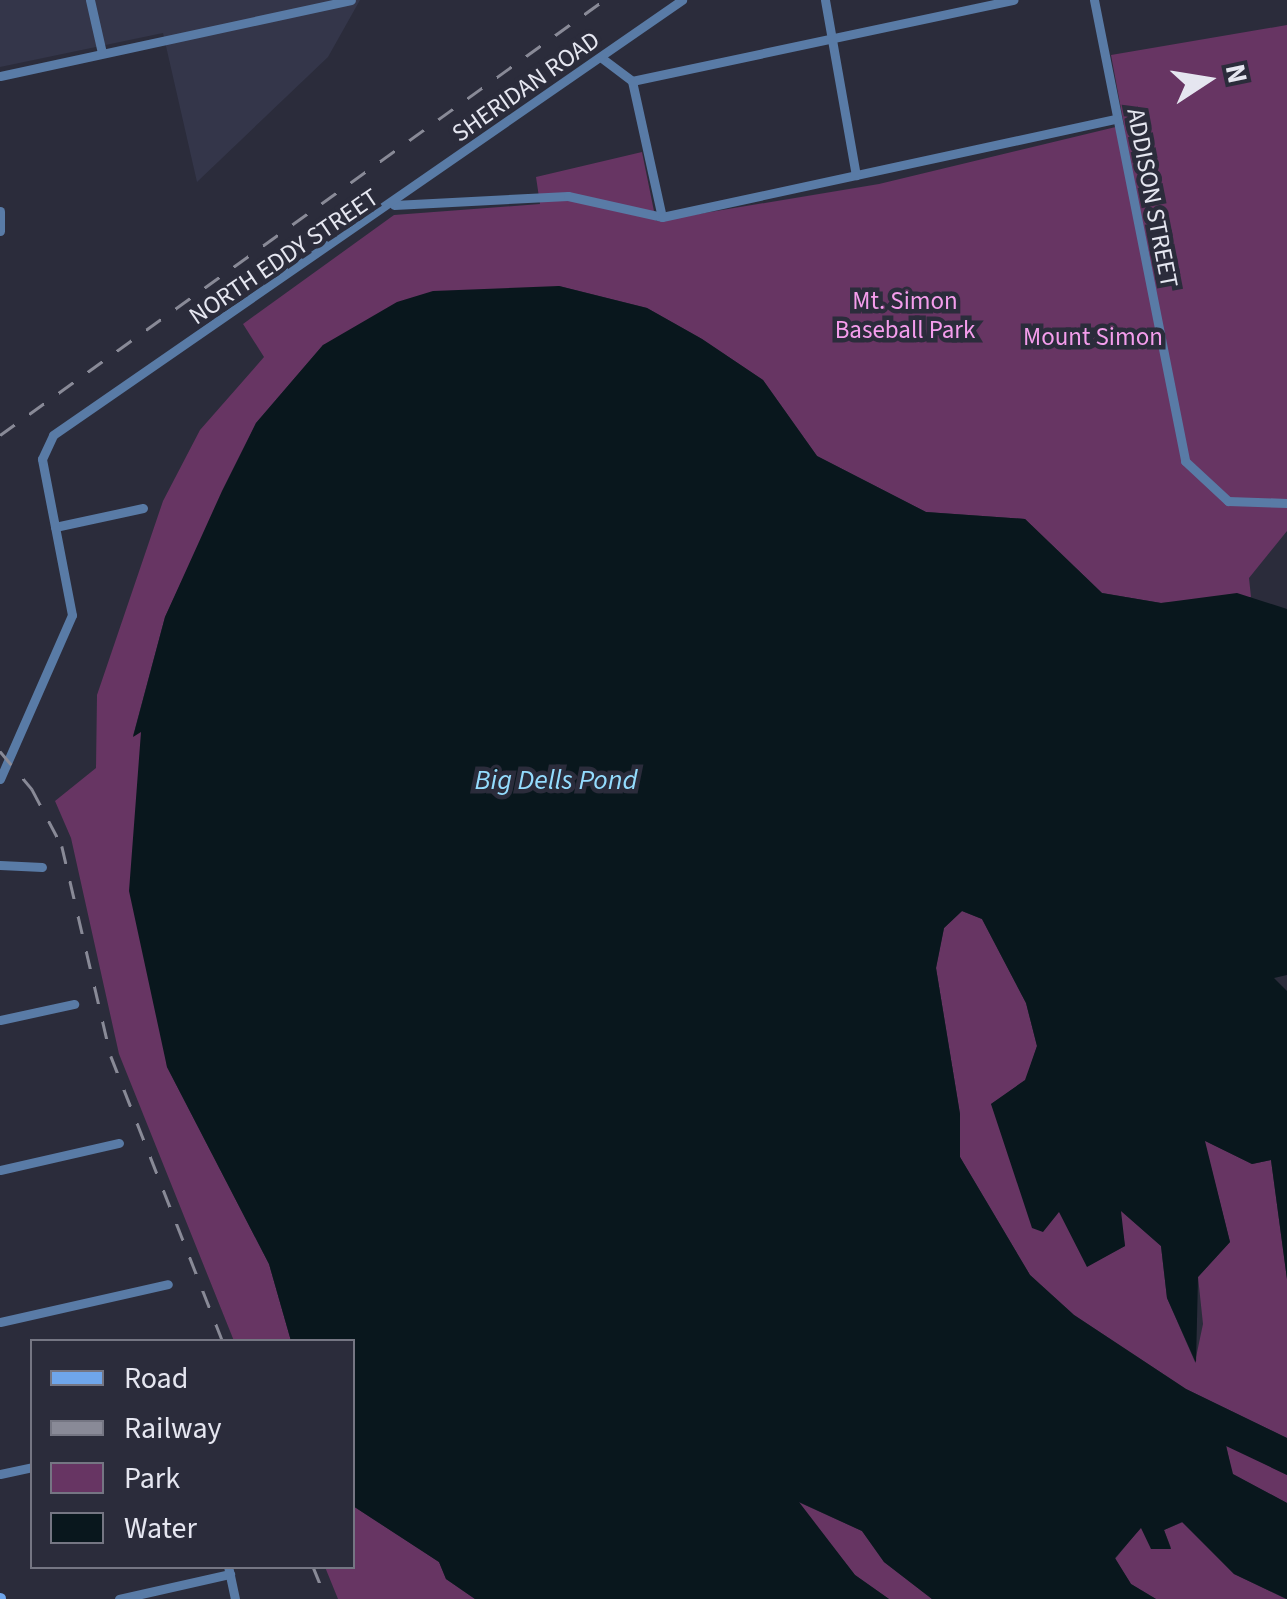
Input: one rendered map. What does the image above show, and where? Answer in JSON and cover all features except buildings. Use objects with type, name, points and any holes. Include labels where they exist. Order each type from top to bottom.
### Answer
[{"type":"street","points":[[90,0],[102,53]]},
{"type":"street","points":[[0,76],[351,0]]},
{"type":"street","name":"SHERIDAN ROAD","points":[[391,205],[682,0]]},
{"type":"street","points":[[824,0],[856,175]]},
{"type":"street","points":[[632,81],[1014,0]]},
{"type":"street","name":"ADDISON STREET","points":[[1094,0],[1185,461],[1228,501],[1287,503]]},
{"type":"street","points":[[603,59],[632,81],[662,217]]},
{"type":"street","name":"NORTH EDDY STREET","points":[[0,779],[20,740],[44,664],[67,639],[72,615],[42,458],[53,435],[391,205],[568,196],[662,217],[1116,119]]},
{"type":"street","points":[[0,211],[0,231]]},
{"type":"street","points":[[55,527],[143,508]]},
{"type":"street","points":[[0,865],[42,866]]},
{"type":"street","points":[[0,1020],[74,1004]]},
{"type":"street","points":[[0,1170],[119,1143]]},
{"type":"street","points":[[0,1322],[168,1284]]},
{"type":"street","points":[[0,1474],[30,1466]]},
{"type":"street","points":[[118,1599],[229,1570],[236,1599]]},
{"type":"shaded area","points":[[0,0],[360,0],[328,57],[197,182],[163,33],[0,67]]},
{"type":"green space","name":"Mount Simon","points":[[1287,25],[1287,531],[1249,578],[1251,597],[1161,603],[1102,593],[1025,519],[926,512],[817,456],[763,380],[702,339],[647,308],[559,286],[323,345],[256,423],[165,617],[133,736],[141,731],[167,1067],[269,1264],[290,1339],[233,1339],[119,1054],[71,838],[55,801],[96,768],[97,695],[163,501],[200,430],[264,357],[243,324],[394,215],[540,204],[536,177],[642,152],[656,221],[879,184],[1124,125],[1111,55]]},
{"type":"green space","points":[[962,911],[982,919],[1026,1003],[1037,1046],[1026,1080],[991,1104],[1073,1229],[1087,1266],[1125,1246],[1119,1209],[1161,1246],[1167,1298],[1195,1362],[1203,1324],[1198,1277],[1230,1242],[1204,1140],[1252,1164],[1271,1160],[1287,1279],[1287,1438],[1186,1389],[1074,1315],[1030,1275],[960,1157],[960,1114],[936,968],[944,928]]},
{"type":"green space","points":[[1226,1444],[1287,1475],[1287,1503],[1232,1474]]},
{"type":"green space","points":[[796,1501],[862,1531],[884,1562],[932,1599],[889,1599],[855,1575]]},
{"type":"green space","points":[[355,1507],[439,1562],[446,1579],[475,1599],[338,1599],[326,1569],[355,1569]]},
{"type":"green space","points":[[1183,1522],[1234,1574],[1286,1599],[1156,1599],[1131,1584],[1115,1559],[1141,1527],[1171,1548],[1164,1530]]},
{"type":"water","name":"Big Dells Pond","points":[[559,286],[647,308],[763,380],[817,456],[926,512],[1025,519],[1102,593],[1161,603],[1237,593],[1287,609],[1287,975],[1274,978],[1287,991],[1287,1279],[1271,1160],[1252,1164],[1205,1141],[1230,1242],[1198,1277],[1196,1363],[1167,1298],[1161,1246],[1121,1211],[1125,1246],[1087,1267],[1059,1212],[1043,1232],[1032,1228],[991,1104],[1025,1080],[1037,1046],[1026,1003],[982,919],[962,911],[944,928],[936,968],[960,1114],[960,1157],[1030,1275],[1074,1315],[1186,1389],[1287,1438],[1287,1475],[1226,1446],[1233,1474],[1287,1503],[1287,1599],[1234,1574],[1182,1522],[1164,1530],[1171,1549],[1151,1549],[1141,1528],[1115,1558],[1131,1584],[1156,1599],[932,1599],[884,1562],[862,1531],[799,1502],[855,1575],[889,1599],[475,1599],[446,1579],[439,1562],[355,1507],[355,1339],[290,1339],[269,1264],[167,1067],[129,891],[141,732],[133,737],[165,617],[256,423],[323,345],[397,302],[433,291]]},
{"type":"railway","points":[[0,435],[604,0]]},
{"type":"railway","points":[[0,751],[32,789],[62,846],[111,1056],[222,1339]]},
{"type":"railway","points":[[314,1569],[326,1599]]},
{"type":"park label","name":"Mt. Simon Baseball Park","points":[[905,316]]}]
